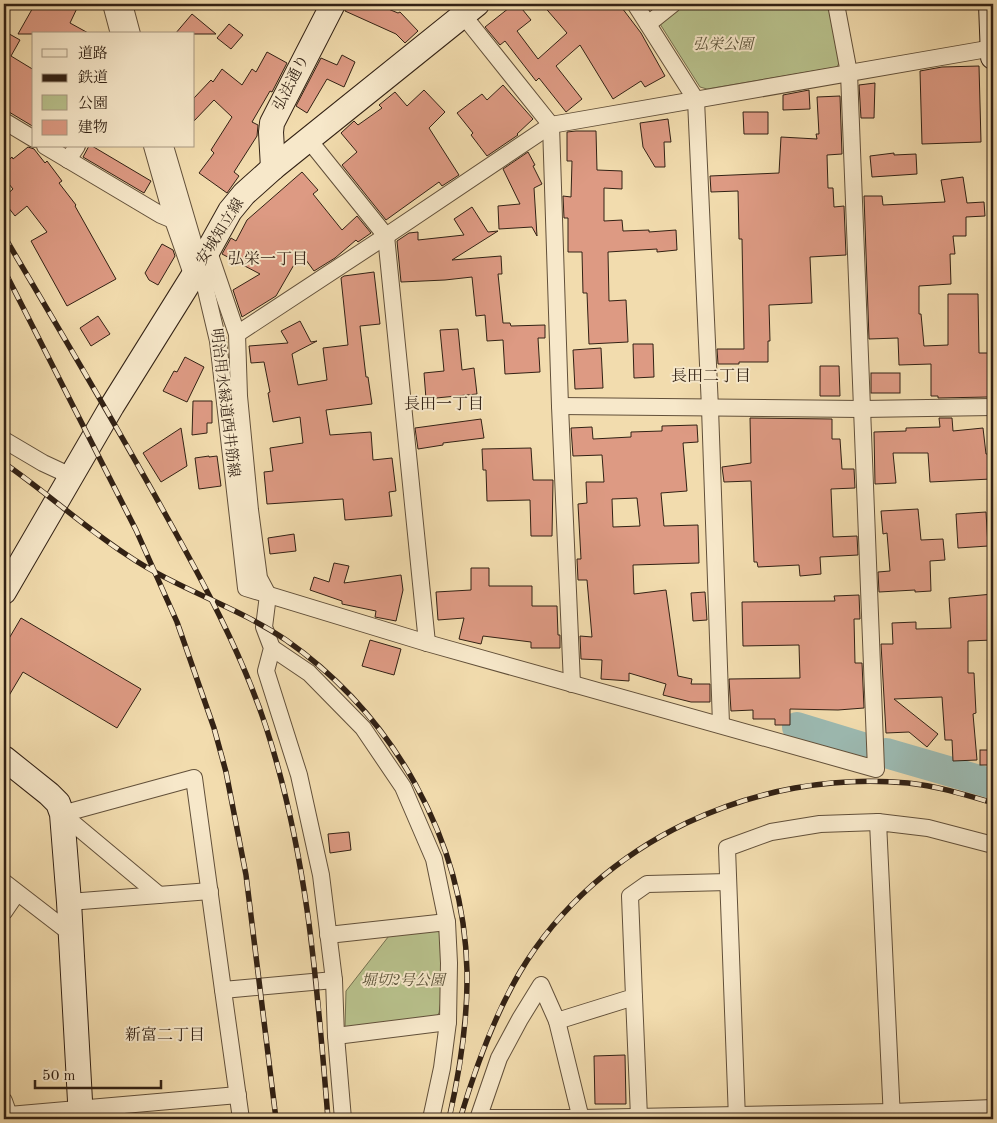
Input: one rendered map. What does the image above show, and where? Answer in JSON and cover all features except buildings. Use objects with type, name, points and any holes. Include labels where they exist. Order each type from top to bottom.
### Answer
[{"type":"main road","name":"弘法通り","points":[[273,168],[272,123],[333,4]]},
{"type":"main road","points":[[991,4],[993,58]]},
{"type":"main road","name":"安城知立線","points":[[5,586],[230,212],[244,194],[308,139],[470,9]]},
{"type":"main road","points":[[4,758],[49,794],[58,803],[62,814],[69,902],[80,1114]]},
{"type":"street","points":[[110,4],[118,32]]},
{"type":"street","points":[[124,4],[131,32]]},
{"type":"street","points":[[635,4],[696,100],[710,408],[721,724]]},
{"type":"street","points":[[648,24],[672,4]]},
{"type":"street","points":[[268,595],[428,643],[876,769],[849,73],[836,4]]},
{"type":"street","points":[[470,9],[551,125],[560,406],[572,684]]},
{"type":"street","points":[[237,334],[551,125],[993,48]]},
{"type":"street","points":[[4,121],[32,138]]},
{"type":"street","points":[[308,139],[386,236],[428,643]]},
{"type":"street","points":[[48,148],[161,215],[173,220]]},
{"type":"street","points":[[68,160],[76,148]]},
{"type":"street","points":[[153,148],[173,220],[200,264],[237,334],[240,396],[250,510],[258,578],[268,595],[264,627],[272,648],[309,673],[363,728],[403,787],[434,859],[448,922],[449,964],[448,1022],[442,1068],[431,1119]]},
{"type":"street","name":"明治用水緑道西井筋線","points":[[166,148],[200,264],[218,340],[246,588],[268,595]]},
{"type":"street","points":[[560,406],[862,409],[993,408]]},
{"type":"street","points":[[4,440],[43,463],[71,476]]},
{"type":"street","points":[[272,648],[266,671],[299,774],[321,875],[334,980],[336,1036],[343,1119]]},
{"type":"street","points":[[62,814],[194,778],[241,1119]]},
{"type":"street","points":[[62,814],[159,895]]},
{"type":"street","points":[[737,1117],[727,848],[771,832],[820,824],[878,822],[928,828],[993,845]]},
{"type":"street","points":[[878,822],[892,1116]]},
{"type":"street","points":[[4,882],[70,933]]},
{"type":"street","points":[[639,1117],[630,896],[647,884],[728,882]]},
{"type":"street","points":[[69,902],[210,891]]},
{"type":"street","points":[[4,912],[17,893]]},
{"type":"street","points":[[328,935],[448,922]]},
{"type":"street","points":[[223,990],[334,980]]},
{"type":"street","points":[[581,1119],[557,1021],[541,985],[499,1058],[478,1118],[581,1119],[892,1116],[993,1108]]},
{"type":"street","points":[[557,1021],[634,997]]},
{"type":"street","points":[[336,1036],[448,1022]]},
{"type":"street","points":[[5,1112],[80,1114],[238,1095]]},
{"type":"green space","name":"弘栄公園","points":[[679,4],[829,4],[840,61],[837,67],[707,89],[700,87],[660,24]]},
{"type":"green space","name":"堀切2号公園","points":[[434,928],[440,933],[443,989],[439,1013],[434,1019],[345,1028],[346,991],[392,932]]},
{"type":"waterway","points":[[797,727],[866,748]]},
{"type":"waterway","points":[[886,753],[993,784]]},
{"type":"railway","points":[[4,236],[105,407],[192,563],[233,643],[256,699],[280,776],[292,824],[301,873],[315,970],[328,1119]]},
{"type":"railway","points":[[4,270],[136,530],[177,622],[214,728],[226,772],[246,875],[276,1119]]},
{"type":"railway","points":[[4,463],[96,533],[146,567],[247,617],[286,640],[324,670],[359,705],[390,743],[416,784],[437,828],[452,875],[463,922],[467,971],[465,1027],[457,1082],[449,1119]]},
{"type":"railway","points":[[460,1119],[472,1081],[501,1007],[520,972],[553,925],[593,885],[638,850],[687,823],[740,802],[795,788],[851,782],[908,783],[941,789],[993,803]]},
{"type":"district","name":"弘栄一丁目","points":[[268,260]]},
{"type":"district","name":"長田二丁目","points":[[711,377]]},
{"type":"district","name":"長田一丁目","points":[[444,405]]},
{"type":"district","name":"新富二丁目","points":[[165,1036]]}]
